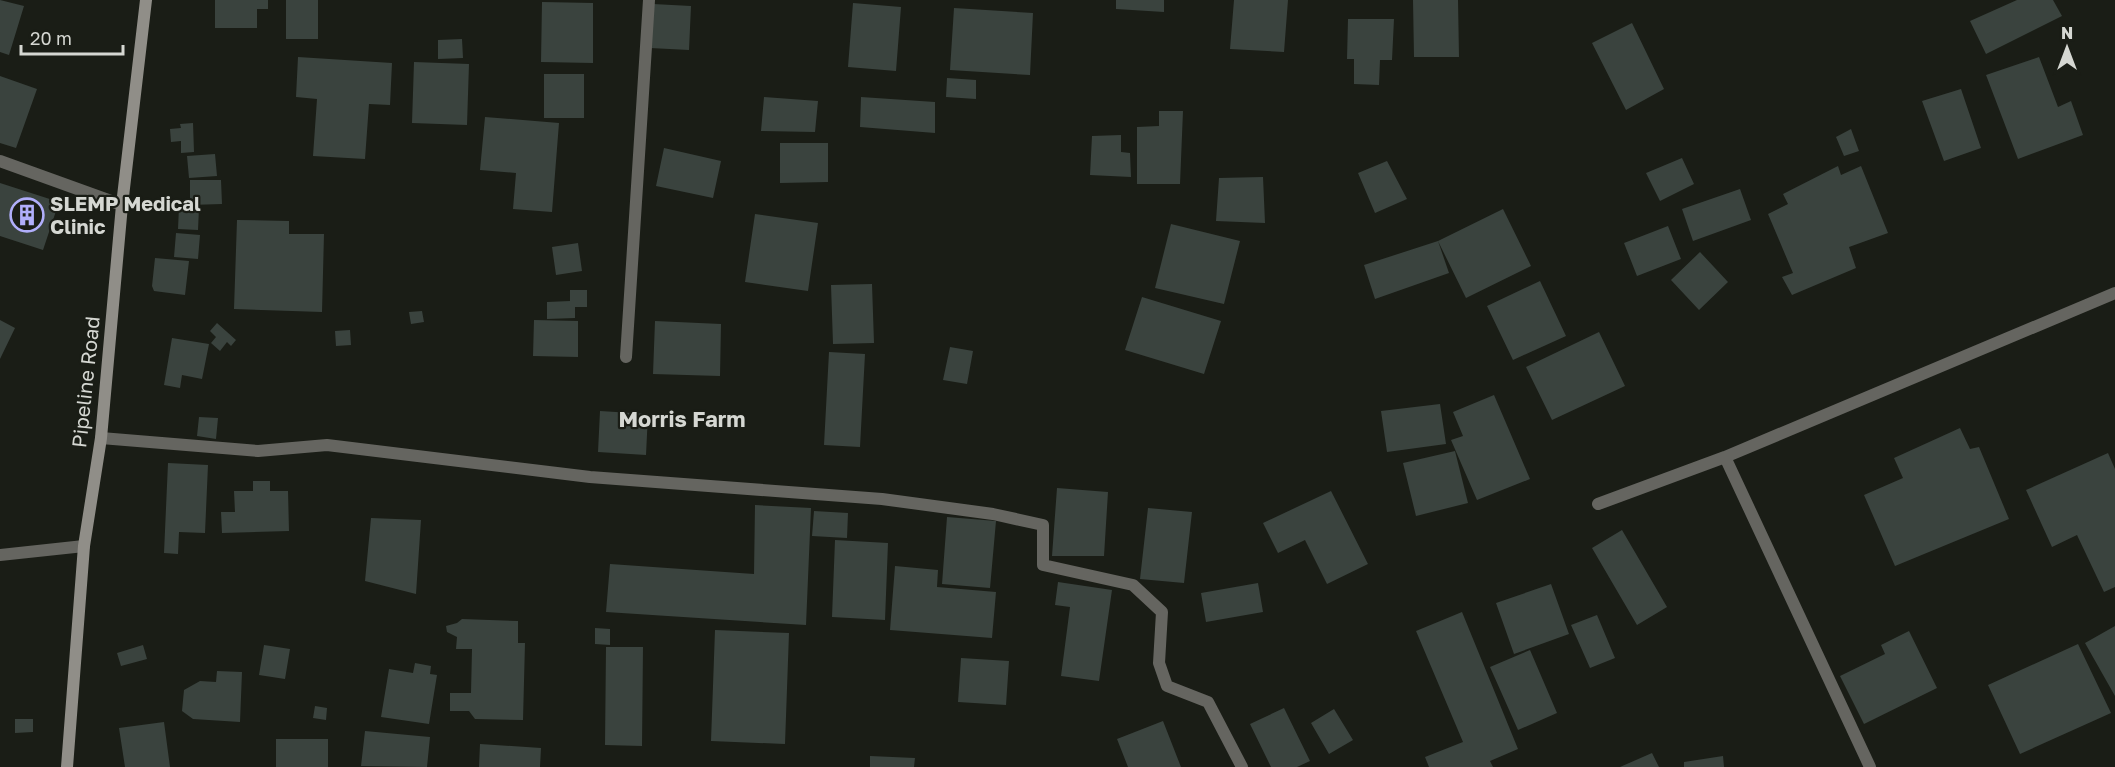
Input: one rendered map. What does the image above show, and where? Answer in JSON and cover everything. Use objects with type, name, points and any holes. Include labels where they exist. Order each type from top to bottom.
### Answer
[{"type":"street","name":"Pipeline Road","points":[[67,767],[84,546],[101,438],[122,205],[146,0]]},
{"type":"street","points":[[626,357],[648,0]]},
{"type":"street","points":[[0,160],[122,205]]},
{"type":"street","points":[[1598,504],[1725,457],[2115,293]]},
{"type":"street","points":[[101,438],[258,451],[327,445],[590,477],[882,499],[993,514],[1042,525],[1042,565],[1132,585],[1162,612],[1159,663],[1167,687],[1208,702],[1242,767]]},
{"type":"street","points":[[1725,457],[1870,767]]},
{"type":"street","points":[[0,555],[84,546]]},
{"type":"building","points":[[0,0],[24,6],[9,55],[0,52]]},
{"type":"building","points":[[215,0],[268,0],[268,9],[257,9],[257,28],[215,28]]},
{"type":"building","points":[[286,0],[318,0],[318,39],[286,39]]},
{"type":"building","points":[[1116,0],[1164,0],[1164,12],[1116,9]]},
{"type":"building","points":[[1234,0],[1288,0],[1284,52],[1230,49]]},
{"type":"building","points":[[1413,0],[1458,0],[1459,57],[1414,57]]},
{"type":"building","points":[[2017,0],[2053,0],[2062,16],[1986,54],[1970,21]]},
{"type":"building","points":[[542,2],[593,3],[593,63],[541,62]]},
{"type":"building","points":[[853,3],[901,7],[896,71],[848,67]]},
{"type":"building","points":[[653,4],[691,6],[689,50],[650,48]]},
{"type":"building","points":[[954,8],[1033,13],[1030,75],[950,70]]},
{"type":"building","points":[[1348,19],[1394,19],[1392,60],[1380,60],[1379,85],[1354,84],[1354,59],[1347,59]]},
{"type":"building","points":[[1632,23],[1664,89],[1626,110],[1592,43]]},
{"type":"building","points":[[462,39],[463,58],[438,59],[438,40]]},
{"type":"building","points":[[298,57],[392,63],[390,105],[369,104],[365,159],[313,156],[317,99],[296,97]]},
{"type":"building","points":[[2039,57],[2058,107],[2071,101],[2083,135],[2018,159],[1986,75]]},
{"type":"building","points":[[414,62],[469,64],[467,125],[412,123]]},
{"type":"building","points":[[544,74],[584,74],[584,118],[544,118]]},
{"type":"building","points":[[0,76],[37,89],[16,148],[0,143]]},
{"type":"building","points":[[947,78],[976,80],[976,99],[946,97]]},
{"type":"building","points":[[1961,89],[1981,148],[1944,161],[1922,101]]},
{"type":"building","points":[[764,97],[818,101],[815,132],[761,131]]},
{"type":"building","points":[[861,97],[935,102],[935,133],[860,127]]},
{"type":"building","points":[[1159,111],[1183,111],[1180,184],[1137,184],[1137,127],[1159,126]]},
{"type":"building","points":[[485,117],[559,123],[552,212],[513,209],[516,173],[480,170]]},
{"type":"building","points":[[193,123],[194,152],[181,153],[181,141],[171,142],[170,129],[181,128],[180,124]]},
{"type":"building","points":[[1851,129],[1859,151],[1844,156],[1836,137]]},
{"type":"building","points":[[1121,135],[1121,152],[1130,153],[1131,177],[1090,175],[1092,136]]},
{"type":"building","points":[[780,143],[828,143],[828,182],[780,183]]},
{"type":"building","points":[[664,148],[721,161],[713,198],[656,186]]},
{"type":"building","points":[[215,154],[217,176],[189,178],[187,156]]},
{"type":"building","points":[[1682,158],[1694,184],[1660,201],[1646,173]]},
{"type":"building","points":[[1387,161],[1407,199],[1375,213],[1358,173]]},
{"type":"building","points":[[1838,166],[1841,175],[1861,166],[1888,233],[1849,247],[1856,268],[1792,295],[1782,277],[1793,273],[1768,214],[1788,204],[1783,194]]},
{"type":"building","points":[[1263,177],[1265,223],[1216,221],[1219,178]]},
{"type":"building","points":[[190,180],[221,180],[222,204],[190,205]]},
{"type":"building","name":"SLEMP Medical Clinic","points":[[0,183],[59,202],[43,250],[0,236]]},
{"type":"building","points":[[1740,189],[1751,220],[1693,241],[1682,209]]},
{"type":"building","points":[[179,207],[199,208],[198,230],[178,229]]},
{"type":"building","points":[[1503,209],[1531,266],[1466,298],[1438,241]]},
{"type":"building","points":[[755,214],[818,223],[808,291],[745,282]]},
{"type":"building","points":[[237,220],[289,221],[289,234],[324,234],[322,312],[234,309]]},
{"type":"building","points":[[1171,224],[1240,241],[1224,304],[1155,288]]},
{"type":"building","points":[[1668,226],[1681,259],[1637,276],[1624,243]]},
{"type":"building","points":[[176,233],[200,235],[198,259],[174,257]]},
{"type":"building","points":[[1438,241],[1449,273],[1375,299],[1364,265]]},
{"type":"building","points":[[578,243],[582,271],[556,275],[552,247]]},
{"type":"building","points":[[1700,252],[1728,282],[1699,310],[1671,280]]},
{"type":"building","points":[[155,258],[189,261],[185,295],[154,291],[152,286]]},
{"type":"building","points":[[1540,281],[1566,336],[1513,360],[1487,306]]},
{"type":"building","points":[[872,284],[874,343],[833,344],[831,285]]},
{"type":"building","points":[[570,290],[587,290],[587,307],[575,307],[575,318],[547,319],[547,302],[570,301]]},
{"type":"building","points":[[1142,297],[1221,321],[1204,374],[1125,350]]},
{"type":"building","points":[[422,311],[424,322],[411,324],[409,312]]},
{"type":"building","points":[[0,320],[15,328],[0,359]]},
{"type":"building","points":[[534,320],[578,321],[578,357],[533,356]]},
{"type":"building","points":[[655,321],[721,324],[720,376],[653,374]]},
{"type":"building","points":[[217,323],[236,340],[231,346],[227,342],[220,351],[211,343],[216,337],[210,331]]},
{"type":"building","points":[[350,330],[351,345],[336,346],[335,331]]},
{"type":"building","points":[[1599,332],[1625,386],[1552,420],[1526,367]]},
{"type":"building","points":[[172,338],[209,344],[202,379],[182,375],[180,388],[164,385]]},
{"type":"building","points":[[950,347],[973,351],[967,384],[943,380]]},
{"type":"building","points":[[829,352],[865,354],[860,447],[824,445]]},
{"type":"building","points":[[1494,395],[1530,479],[1477,500],[1451,440],[1463,436],[1453,412]]},
{"type":"building","points":[[1440,404],[1446,444],[1387,452],[1381,411]]},
{"type":"building","points":[[600,411],[648,414],[646,455],[598,452]]},
{"type":"building","points":[[199,417],[218,418],[216,439],[197,436]]},
{"type":"building","points":[[1960,428],[1970,449],[1979,447],[2009,519],[1895,566],[1864,495],[1903,478],[1894,458]]},
{"type":"building","points":[[1455,451],[1468,503],[1416,516],[1403,463]]},
{"type":"building","points":[[2108,453],[2115,469],[2115,587],[2104,592],[2077,535],[2052,547],[2026,490]]},
{"type":"building","points":[[168,463],[208,465],[205,533],[179,532],[178,554],[164,553]]},
{"type":"building","points":[[253,481],[270,481],[270,491],[288,491],[289,531],[222,533],[221,512],[235,512],[234,491],[253,491]]},
{"type":"building","points":[[1057,488],[1108,492],[1104,556],[1052,556]]},
{"type":"building","points":[[1331,491],[1368,564],[1327,584],[1305,540],[1278,553],[1263,523]]},
{"type":"building","points":[[755,505],[811,508],[806,625],[606,612],[610,564],[754,574]]},
{"type":"building","points":[[1148,508],[1192,512],[1184,583],[1140,579]]},
{"type":"building","points":[[814,511],[848,513],[847,538],[812,536]]},
{"type":"building","points":[[947,517],[996,521],[990,588],[942,584]]},
{"type":"building","points":[[371,518],[421,520],[416,594],[365,581]]},
{"type":"building","points":[[1622,530],[1667,607],[1637,625],[1592,548]]},
{"type":"building","points":[[835,540],[888,543],[885,620],[832,617]]},
{"type":"building","points":[[895,566],[938,570],[937,587],[996,592],[992,638],[890,630]]},
{"type":"building","points":[[1058,582],[1112,590],[1099,681],[1061,676],[1070,607],[1055,605]]},
{"type":"building","points":[[1258,583],[1263,612],[1206,622],[1201,593]]},
{"type":"building","points":[[1551,584],[1569,634],[1514,654],[1496,603]]},
{"type":"building","points":[[1462,612],[1518,749],[1490,761],[1493,767],[1429,767],[1425,757],[1463,742],[1416,631]]},
{"type":"building","points":[[1597,615],[1615,658],[1590,668],[1571,625]]},
{"type":"building","points":[[462,619],[518,621],[518,643],[525,643],[523,720],[475,719],[469,711],[450,711],[450,693],[471,693],[472,649],[456,649],[457,637],[447,632],[446,626]]},
{"type":"building","points":[[2115,626],[2115,696],[2085,643]]},
{"type":"building","points":[[595,628],[610,629],[610,645],[595,644]]},
{"type":"building","points":[[715,630],[789,633],[785,744],[711,741]]},
{"type":"building","points":[[1909,631],[1937,688],[1864,724],[1840,676],[1885,654],[1881,645]]},
{"type":"building","points":[[2078,644],[2111,713],[2020,754],[1988,685]]},
{"type":"building","points":[[143,645],[147,659],[121,666],[117,653]]},
{"type":"building","points":[[264,645],[290,649],[285,679],[259,675]]},
{"type":"building","points":[[606,647],[643,647],[642,746],[605,745]]},
{"type":"building","points":[[1530,650],[1557,713],[1518,730],[1490,667]]},
{"type":"building","points":[[961,658],[1009,661],[1006,705],[958,702]]},
{"type":"building","points":[[415,663],[431,666],[430,674],[437,675],[429,724],[381,717],[389,669],[413,673]]},
{"type":"building","points":[[217,671],[242,672],[240,722],[193,719],[182,711],[184,690],[200,681],[216,682]]},
{"type":"building","points":[[315,706],[327,708],[326,720],[313,718]]},
{"type":"building","points":[[1284,708],[1310,761],[1297,767],[1271,767],[1250,724]]},
{"type":"building","points":[[1334,709],[1353,740],[1329,754],[1311,723]]},
{"type":"building","points":[[15,719],[33,719],[33,732],[15,733]]},
{"type":"building","points":[[1163,721],[1181,767],[1128,767],[1117,739]]},
{"type":"building","points":[[164,722],[170,767],[125,767],[119,728]]},
{"type":"building","points":[[365,731],[430,737],[427,767],[361,766]]},
{"type":"building","points":[[276,739],[328,739],[328,767],[276,767]]},
{"type":"building","points":[[480,744],[541,748],[540,767],[479,767]]},
{"type":"building","points":[[1652,753],[1659,767],[1620,767]]},
{"type":"building","points":[[870,756],[915,758],[914,767],[870,767]]},
{"type":"building","points":[[1723,756],[1724,767],[1684,767],[1684,762]]},
{"type":"place","name":"SLEMP Medical Clinic","points":[[27,215]]},
{"type":"district","name":"Morris Farm","points":[[682,419]]}]
